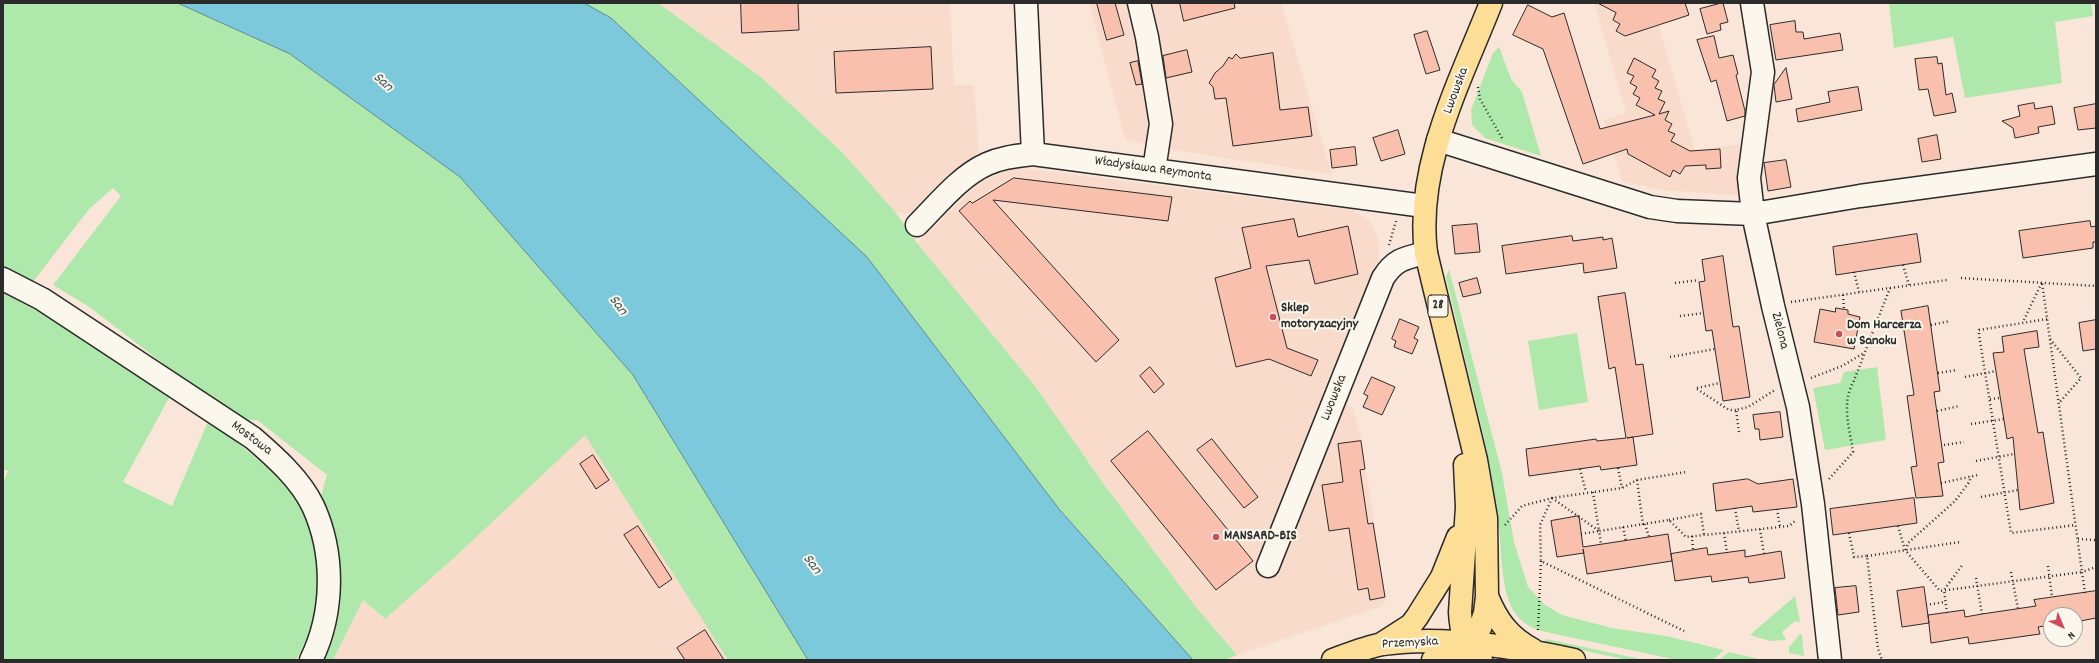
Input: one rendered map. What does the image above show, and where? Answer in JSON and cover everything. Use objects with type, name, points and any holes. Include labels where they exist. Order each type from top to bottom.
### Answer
[{"type":"main road","name":"Lwowska","points":[[1433,660],[1448,655],[1466,643],[1480,628],[1485,613],[1487,596],[1486,518],[1476,460],[1426,253],[1423,230],[1424,206],[1430,170],[1438,140],[1492,3]]},
{"type":"main road","name":"Lwowska","points":[[1462,406],[1467,507],[1460,612],[1461,629],[1466,643],[1481,660]]},
{"type":"main road","name":"Lwowska","points":[[1382,644],[1411,626],[1432,593],[1450,559],[1467,507]]},
{"type":"main road","name":"Lwowska","points":[[1487,596],[1495,615],[1504,629],[1522,644],[1536,643]]},
{"type":"main road","name":"Przemyska","points":[[1333,660],[1382,644],[1428,641],[1466,643],[1536,643]]},
{"type":"main road","points":[[1536,643],[1574,660]]},
{"type":"street","points":[[1026,3],[1032,154]]},
{"type":"street","points":[[1139,3],[1147,37],[1161,124],[1154,170]]},
{"type":"street","name":"Zielona","points":[[1752,3],[1763,72],[1748,178],[1773,306],[1798,407],[1813,504],[1830,660]]},
{"type":"street","points":[[1438,140],[1650,207],[1677,210],[1753,207],[1860,196],[2096,164]]},
{"type":"street","name":"Władysława Reymonta","points":[[917,225],[966,178],[986,164],[1009,156],[1032,154],[1424,206]]},
{"type":"street","name":"Lwowska","points":[[1268,566],[1383,278],[1398,260],[1426,253]]},
{"type":"street","name":"Mostowa","points":[[3,279],[42,299],[253,438],[279,461],[302,488],[313,506],[328,562],[329,605],[318,645],[311,660]]},
{"type":"path","points":[[1478,84],[1480,99],[1504,143]]},
{"type":"path","points":[[1387,252],[1397,214]]},
{"type":"path","points":[[1903,265],[1909,285]]},
{"type":"path","points":[[1854,272],[1859,292]]},
{"type":"path","points":[[1961,278],[2096,286]]},
{"type":"path","points":[[1675,283],[1699,280]]},
{"type":"path","points":[[1773,306],[1947,280]]},
{"type":"path","points":[[2042,282],[2085,593]]},
{"type":"path","points":[[2023,322],[2042,282]]},
{"type":"path","points":[[1827,482],[1853,452],[1846,404],[1847,393],[1853,383],[1890,288]]},
{"type":"path","points":[[1843,295],[1844,309]]},
{"type":"path","points":[[1680,316],[1704,313]]},
{"type":"path","points":[[2047,319],[1978,330],[2012,533],[2076,525]]},
{"type":"path","points":[[1931,325],[1950,321]]},
{"type":"path","points":[[2050,339],[2081,378],[2059,403]]},
{"type":"path","points":[[1670,357],[1715,349]]},
{"type":"path","points":[[1805,380],[1842,366],[1864,352]]},
{"type":"path","points":[[1938,373],[1957,370]]},
{"type":"path","points":[[1965,377],[1996,371]]},
{"type":"path","points":[[1720,383],[1697,389],[1729,410],[1748,407],[1781,387]]},
{"type":"path","points":[[1990,399],[2000,398]]},
{"type":"path","points":[[1937,411],[1959,406]]},
{"type":"path","points":[[1736,410],[1739,432]]},
{"type":"path","points":[[1971,424],[2004,419]]},
{"type":"path","points":[[1944,445],[1964,442]]},
{"type":"path","points":[[1976,461],[2014,454]]},
{"type":"path","points":[[1618,468],[1622,488]]},
{"type":"path","points":[[1580,469],[1586,492]]},
{"type":"path","points":[[1503,527],[1522,506],[1552,498],[1622,488],[1637,480],[1686,472]]},
{"type":"path","points":[[1941,483],[1978,475]]},
{"type":"path","points":[[1905,550],[1908,543],[1955,501],[1970,481],[1970,476]]},
{"type":"path","points":[[1637,480],[1644,524],[1649,537]]},
{"type":"path","points":[[1981,496],[2018,490]]},
{"type":"path","points":[[1593,492],[1601,544]]},
{"type":"path","points":[[1552,498],[1599,531]]},
{"type":"path","points":[[1536,643],[1541,561],[1540,525],[1552,498]]},
{"type":"path","points":[[1735,508],[1739,532]]},
{"type":"path","points":[[1777,509],[1780,527]]},
{"type":"path","points":[[1581,534],[1701,514],[1704,535]]},
{"type":"path","points":[[1669,520],[1686,537],[1789,526],[1799,517]]},
{"type":"path","points":[[1898,526],[1905,550],[1940,591],[2082,572],[2096,567]]},
{"type":"path","points":[[1623,527],[1626,541]]},
{"type":"path","points":[[1760,529],[1764,554]]},
{"type":"path","points":[[1724,533],[1727,553]]},
{"type":"path","points":[[1849,533],[1854,557],[1960,542]]},
{"type":"path","points":[[1692,536],[1693,550]]},
{"type":"path","points":[[2078,539],[2096,540]]},
{"type":"path","points":[[1867,556],[1878,649],[1882,660]]},
{"type":"path","points":[[1541,561],[1684,631]]},
{"type":"path","points":[[1947,613],[1944,590],[1963,564]]},
{"type":"path","points":[[2048,566],[2052,598]]},
{"type":"path","points":[[2012,572],[2018,609]]},
{"type":"path","points":[[1976,578],[1982,614]]},
{"type":"path","points":[[1926,606],[1945,602]]},
{"type":"shaded area","points":[[658,3],[950,3],[954,85],[974,85],[979,152],[913,213],[896,213],[842,152],[761,77]]},
{"type":"shaded area","points":[[1089,3],[1281,3],[1332,174],[1165,149],[1125,139]]},
{"type":"shaded area","points":[[1594,3],[1652,3],[1695,150],[1748,143],[1745,196],[1662,190],[1622,181],[1604,120],[1626,113]]},
{"type":"shaded area","points":[[1014,167],[1353,210],[1370,221],[1379,241],[1378,261],[1322,394],[1352,407],[1361,437],[1386,600],[1380,607],[1237,655],[1195,606],[1103,483],[1035,386],[917,243],[978,184]]},
{"type":"shaded area","points":[[585,434],[728,660],[333,660],[363,600],[384,619],[455,557]]},
{"type":"green space","points":[[3,3],[178,3],[290,54],[460,177],[633,375],[808,660],[728,660],[585,435],[455,557],[385,619],[363,600],[333,660],[322,660],[341,603],[336,550],[321,496],[327,475],[257,420],[237,420],[88,306],[53,285],[121,196],[113,188],[90,208],[32,283],[3,270]]},
{"type":"green space","points":[[584,3],[658,3],[761,77],[842,152],[896,213],[917,243],[1035,386],[1103,483],[1195,606],[1237,655],[1225,660],[1193,660],[1059,509],[867,257],[611,18]]},
{"type":"green space","points":[[1889,3],[2091,3],[2093,16],[2055,22],[2062,83],[1965,98],[1953,37],[1894,48]]},
{"type":"green space","points":[[1499,47],[1511,79],[1522,92],[1541,156],[1485,138],[1472,125],[1471,110],[1493,53]]},
{"type":"green space","points":[[1449,269],[1502,473],[1514,542],[1528,587],[1545,605],[1562,615],[1612,628],[1666,636],[1724,650],[1713,660],[1677,660],[1541,631],[1525,623],[1513,611],[1505,588],[1503,576],[1499,527],[1495,527],[1496,506],[1487,451],[1446,277]]},
{"type":"green space","points":[[3,293],[38,311],[170,396],[123,482],[172,506],[209,419],[281,479],[307,510],[323,577],[313,627],[296,660],[3,660],[3,483],[8,471],[3,469]]},
{"type":"green space","points":[[1577,333],[1588,402],[1539,410],[1528,341]]},
{"type":"green space","points":[[1877,367],[1886,440],[1825,450],[1813,388],[1840,383],[1844,372]]},
{"type":"green space","points":[[1795,596],[1800,622],[1795,621],[1782,632],[1786,640],[1770,641],[1750,635]]},
{"type":"green space","points":[[1800,634],[1802,635],[1804,656],[1789,653],[1789,647]]},
{"type":"green space","points":[[1546,639],[1645,660],[1628,660],[1544,642]]},
{"type":"green space","points":[[1729,652],[1763,660],[1719,660]]},
{"type":"water","name":"San","points":[[178,3],[584,3],[611,18],[867,257],[1059,509],[1193,660],[808,660],[633,375],[460,177],[290,54]]},
{"type":"building","points":[[741,3],[798,3],[799,30],[742,33]]},
{"type":"building","points":[[1097,3],[1115,3],[1124,35],[1107,40]]},
{"type":"building","points":[[1180,3],[1234,3],[1235,8],[1184,21]]},
{"type":"building","points":[[1598,3],[1685,3],[1689,15],[1625,36],[1616,31],[1620,24],[1613,20],[1616,13]]},
{"type":"building","points":[[1723,3],[1728,22],[1720,24],[1721,30],[1707,34],[1700,9]]},
{"type":"building","points":[[1528,5],[1552,17],[1564,13],[1600,129],[1655,115],[1636,105],[1640,98],[1633,94],[1637,87],[1630,83],[1634,76],[1627,73],[1634,58],[1656,70],[1652,77],[1659,81],[1655,88],[1662,91],[1658,99],[1665,102],[1659,114],[1669,111],[1665,120],[1672,124],[1668,131],[1675,134],[1671,141],[1690,151],[1720,149],[1721,168],[1706,169],[1706,165],[1685,166],[1680,174],[1673,170],[1670,177],[1628,154],[1627,149],[1583,164],[1543,49],[1513,35]]},
{"type":"building","points":[[1795,21],[1796,32],[1803,32],[1804,39],[1840,33],[1843,50],[1776,60],[1770,25]]},
{"type":"building","points":[[1427,31],[1440,70],[1426,74],[1414,35]]},
{"type":"building","points":[[1714,36],[1719,58],[1733,55],[1738,74],[1736,75],[1745,111],[1745,116],[1727,121],[1716,80],[1711,82],[1697,40]]},
{"type":"building","points":[[931,47],[933,89],[836,93],[834,52]]},
{"type":"building","points":[[1187,50],[1192,72],[1166,78],[1163,56]]},
{"type":"building","points":[[1273,53],[1280,110],[1308,107],[1312,136],[1233,146],[1226,98],[1215,99],[1213,87],[1209,83],[1215,73],[1223,66],[1229,57],[1232,59],[1236,54],[1240,58]]},
{"type":"building","points":[[1937,57],[1938,64],[1942,63],[1946,95],[1952,93],[1956,112],[1934,116],[1928,89],[1919,90],[1915,59]]},
{"type":"building","points":[[1138,61],[1142,84],[1136,85],[1130,63]]},
{"type":"building","points":[[1786,68],[1792,99],[1776,102],[1774,85]]},
{"type":"building","points":[[1858,87],[1862,110],[1798,122],[1796,109],[1830,102],[1828,92]]},
{"type":"building","points":[[2034,103],[2035,109],[2052,106],[2055,124],[2038,127],[2039,133],[2015,138],[2013,128],[2002,121],[2020,116],[2018,106]]},
{"type":"building","points":[[2096,104],[2096,128],[2078,130],[2074,108]]},
{"type":"building","points":[[1398,130],[1405,154],[1381,161],[1373,138]]},
{"type":"building","points":[[1937,135],[1941,159],[1922,162],[1918,139]]},
{"type":"building","points":[[1355,147],[1357,165],[1332,168],[1330,150]]},
{"type":"building","points":[[1786,160],[1791,187],[1768,191],[1764,163]]},
{"type":"building","points":[[1014,178],[1172,197],[1168,221],[993,200],[1119,340],[1096,362],[959,211],[970,201],[972,203]]},
{"type":"building","points":[[1294,219],[1298,237],[1348,226],[1358,274],[1315,284],[1309,260],[1266,266],[1287,348],[1318,360],[1311,376],[1269,359],[1236,367],[1215,278],[1251,268],[1242,228]]},
{"type":"building","points":[[2090,221],[2091,227],[2096,226],[2096,242],[2093,242],[2093,248],[2023,258],[2019,231]]},
{"type":"building","points":[[1477,224],[1480,252],[1455,254],[1452,226]]},
{"type":"building","points":[[1917,234],[1921,262],[1836,275],[1833,247]]},
{"type":"building","points":[[1572,236],[1573,241],[1603,237],[1603,240],[1612,238],[1617,268],[1584,273],[1583,263],[1506,274],[1502,246]]},
{"type":"building","points":[[1723,256],[1733,327],[1739,326],[1750,397],[1723,401],[1712,330],[1706,331],[1699,282],[1705,281],[1702,260]]},
{"type":"building","points":[[1477,278],[1481,293],[1463,297],[1459,283]]},
{"type":"building","points":[[1625,293],[1636,365],[1643,364],[1653,434],[1633,437],[1637,465],[1601,470],[1600,466],[1529,476],[1526,449],[1596,439],[1597,441],[1626,438],[1615,367],[1609,369],[1598,297]]},
{"type":"building","points":[[1928,306],[1940,391],[1934,392],[1944,462],[1938,463],[1943,496],[1916,498],[1911,467],[1917,466],[1907,396],[1914,395],[1901,311]]},
{"type":"building","name":"Dom Harcerza w Sanoku","points":[[1836,308],[1848,310],[1848,314],[1860,317],[1854,349],[1814,342],[1820,309],[1835,312]]},
{"type":"building","points":[[1400,319],[1419,327],[1414,338],[1418,340],[1412,354],[1394,347],[1396,341],[1392,339]]},
{"type":"building","points":[[2096,320],[2096,349],[2083,351],[2079,323]]},
{"type":"building","points":[[2037,331],[2039,347],[2024,349],[2038,433],[2043,432],[2054,503],[2020,510],[2013,437],[2007,439],[1993,353],[2004,352],[2002,337]]},
{"type":"building","points":[[1150,367],[1164,384],[1154,393],[1140,376]]},
{"type":"building","points":[[1372,377],[1395,387],[1382,415],[1363,407],[1368,396],[1364,394]]},
{"type":"building","points":[[1780,412],[1783,437],[1760,440],[1759,429],[1755,429],[1753,415]]},
{"type":"building","points":[[1148,431],[1253,561],[1216,590],[1111,461]]},
{"type":"building","points":[[1212,439],[1258,497],[1244,508],[1197,450]]},
{"type":"building","points":[[1361,441],[1365,469],[1360,470],[1368,524],[1373,523],[1385,597],[1370,600],[1368,588],[1358,590],[1349,528],[1329,531],[1322,485],[1343,482],[1338,444]]},
{"type":"building","points":[[593,455],[609,480],[596,489],[580,464]]},
{"type":"building","points":[[1748,479],[1758,484],[1793,479],[1797,507],[1753,512],[1752,506],[1716,511],[1713,484]]},
{"type":"building","points":[[1914,498],[1917,523],[1833,535],[1830,509]]},
{"type":"building","points":[[1579,516],[1583,547],[1668,534],[1672,561],[1587,574],[1584,553],[1557,557],[1551,521]]},
{"type":"building","points":[[638,526],[672,579],[659,588],[624,535]]},
{"type":"building","points":[[1707,548],[1708,555],[1745,550],[1745,557],[1781,551],[1785,578],[1749,583],[1748,577],[1712,582],[1711,576],[1675,581],[1671,554]]},
{"type":"building","points":[[1856,586],[1859,612],[1838,615],[1835,588]]},
{"type":"building","points":[[1924,587],[1929,623],[1902,627],[1897,591]]},
{"type":"building","points":[[2096,591],[2096,618],[2083,620],[2083,607],[2043,607],[2043,626],[2038,627],[2040,634],[1969,644],[1968,637],[1931,643],[1928,615],[1964,610],[1965,617],[2036,606],[2034,600]]},
{"type":"building","points":[[705,630],[724,660],[685,660],[677,648]]},
{"type":"place","name":"Sklep motoryzacyjny","points":[[1273,317]]},
{"type":"place","name":"Dom Harcerza w Sanoku","points":[[1839,334]]},
{"type":"place","name":"MANSARD-BIS","points":[[1216,537]]}]
